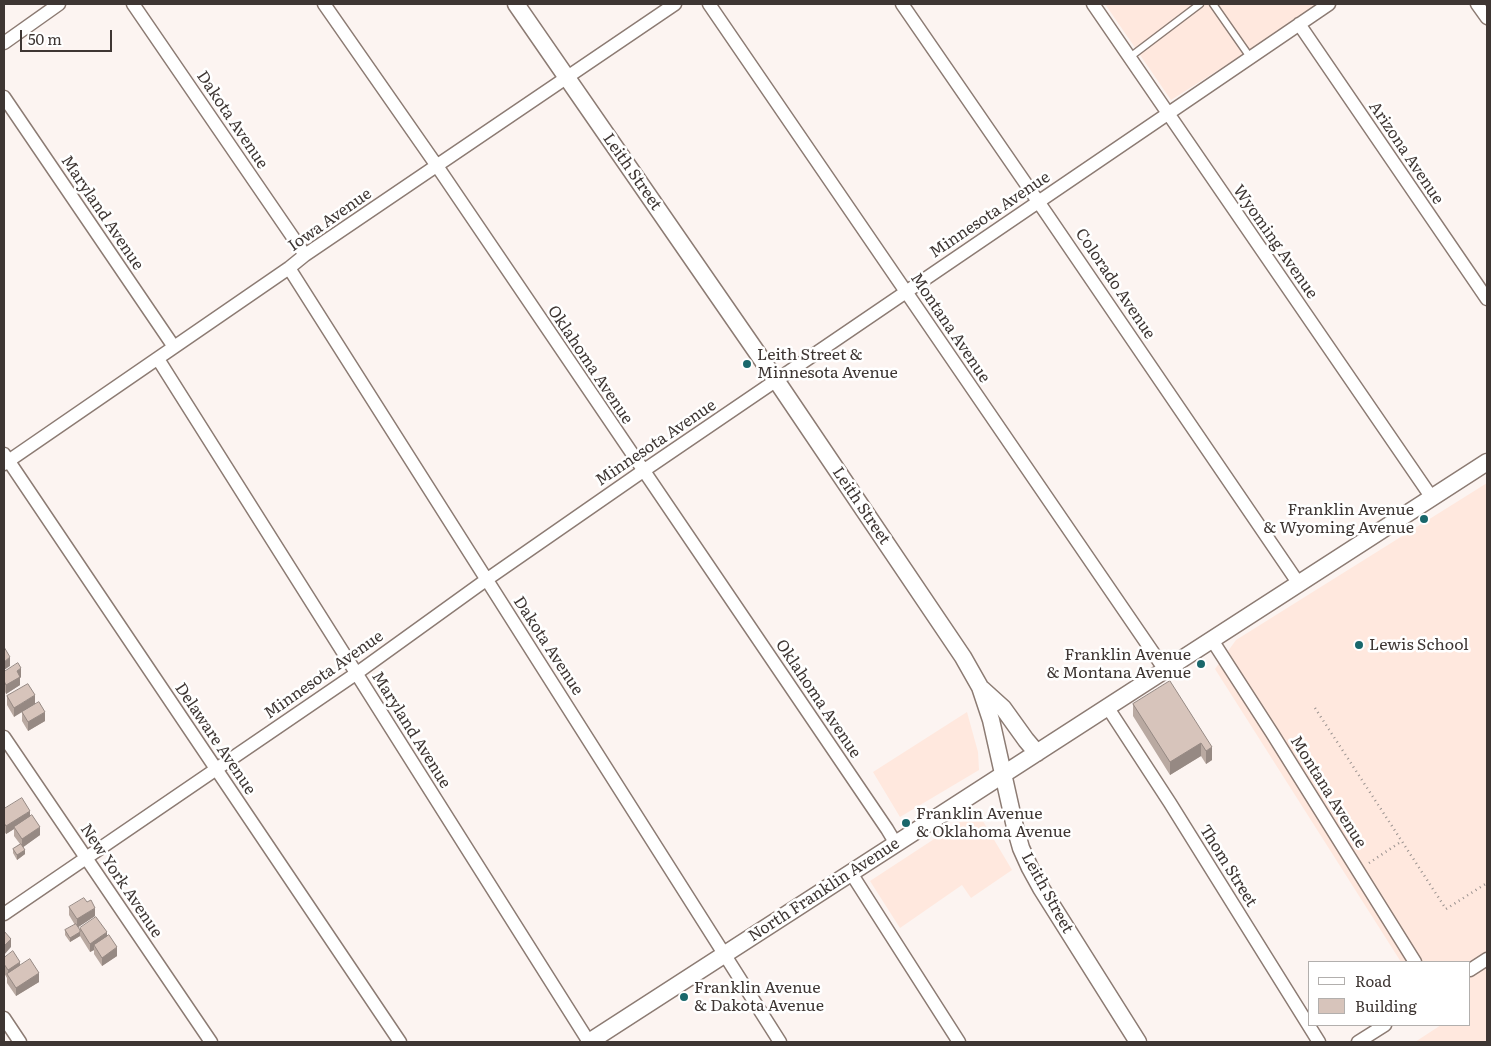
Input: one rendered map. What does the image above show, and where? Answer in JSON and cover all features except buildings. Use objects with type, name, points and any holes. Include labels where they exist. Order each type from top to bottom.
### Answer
[{"type":"street","points":[[4,43],[59,4]]},
{"type":"street","name":"Dakota Avenue","points":[[133,4],[305,255]]},
{"type":"street","name":"Oklahoma Avenue","points":[[324,4],[437,166],[896,844]]},
{"type":"street","name":"Leith Street","points":[[516,4],[776,380],[963,657],[980,687],[992,720],[1015,827],[1021,848],[1030,868],[1138,1042]]},
{"type":"street","name":"Iowa Avenue","points":[[5,460],[158,359],[305,255],[675,4]]},
{"type":"street","name":"Montana Avenue","points":[[709,4],[1165,670]]},
{"type":"street","name":"Colorado Avenue","points":[[902,4],[1299,584]]},
{"type":"street","name":"Wyoming Avenue","points":[[1093,4],[1432,498]]},
{"type":"street","name":"Minnesota Avenue","points":[[4,914],[357,673],[486,580],[643,471],[1329,4]]},
{"type":"street","points":[[1477,4],[1487,18]]},
{"type":"street","name":"Arizona Avenue","points":[[1299,24],[1487,300]]},
{"type":"street","name":"Maryland Avenue","points":[[4,97],[174,347]]},
{"type":"street","name":"Dakota Avenue","points":[[288,268],[780,1042]]},
{"type":"street","name":"Maryland Avenue","points":[[158,359],[589,1042]]},
{"type":"street","name":"Delaware Avenue","points":[[5,460],[400,1042]]},
{"type":"street","name":"North Franklin Avenue","points":[[589,1042],[1487,462]]},
{"type":"street","name":"Montana Avenue","points":[[1212,640],[1414,961]]},
{"type":"street","points":[[980,687],[1003,708],[1038,753]]},
{"type":"street","name":"Thom Street","points":[[1108,708],[1175,811],[1308,1024]]},
{"type":"street","name":"New York Avenue","points":[[4,737],[211,1042]]},
{"type":"street","points":[[851,873],[959,1042]]},
{"type":"street","points":[[1471,969],[1487,959]]},
{"type":"street","points":[[4,1018],[20,1042]]},
{"type":"street","name":"Thom Street","points":[[1309,1026],[1319,1042]]},
{"type":"street","points":[[1358,1042],[1383,1026]]},
{"type":"lane","points":[[1130,57],[1200,4]]},
{"type":"lane","points":[[1213,4],[1250,57]]},
{"type":"path","points":[[1316,708],[1446,909],[1487,883]]},
{"type":"path","points":[[1369,863],[1402,841]]},
{"type":"shaded area","points":[[1105,4],[1323,4],[1171,100]]},
{"type":"shaded area","points":[[1487,483],[1487,1042],[1415,1042],[1439,1026],[1471,1026],[1471,961],[1400,961],[1215,669],[1236,640]]},
{"type":"shaded area","points":[[967,712],[978,752],[979,770],[900,817],[873,772]]},
{"type":"shaded area","points":[[977,811],[1012,870],[971,898],[962,885],[900,928],[870,881]]},
{"type":"place","name":"Leith Street & Minnesota Avenue","points":[[747,364]]},
{"type":"place","name":"Franklin Avenue & Wyoming Avenue","points":[[1424,519]]},
{"type":"place","name":"Lewis School","points":[[1359,645]]},
{"type":"place","name":"Franklin Avenue & Montana Avenue","points":[[1201,664]]},
{"type":"place","name":"Franklin Avenue & Oklahoma Avenue","points":[[906,823]]},
{"type":"place","name":"Franklin Avenue & Dakota Avenue","points":[[684,997]]}]
